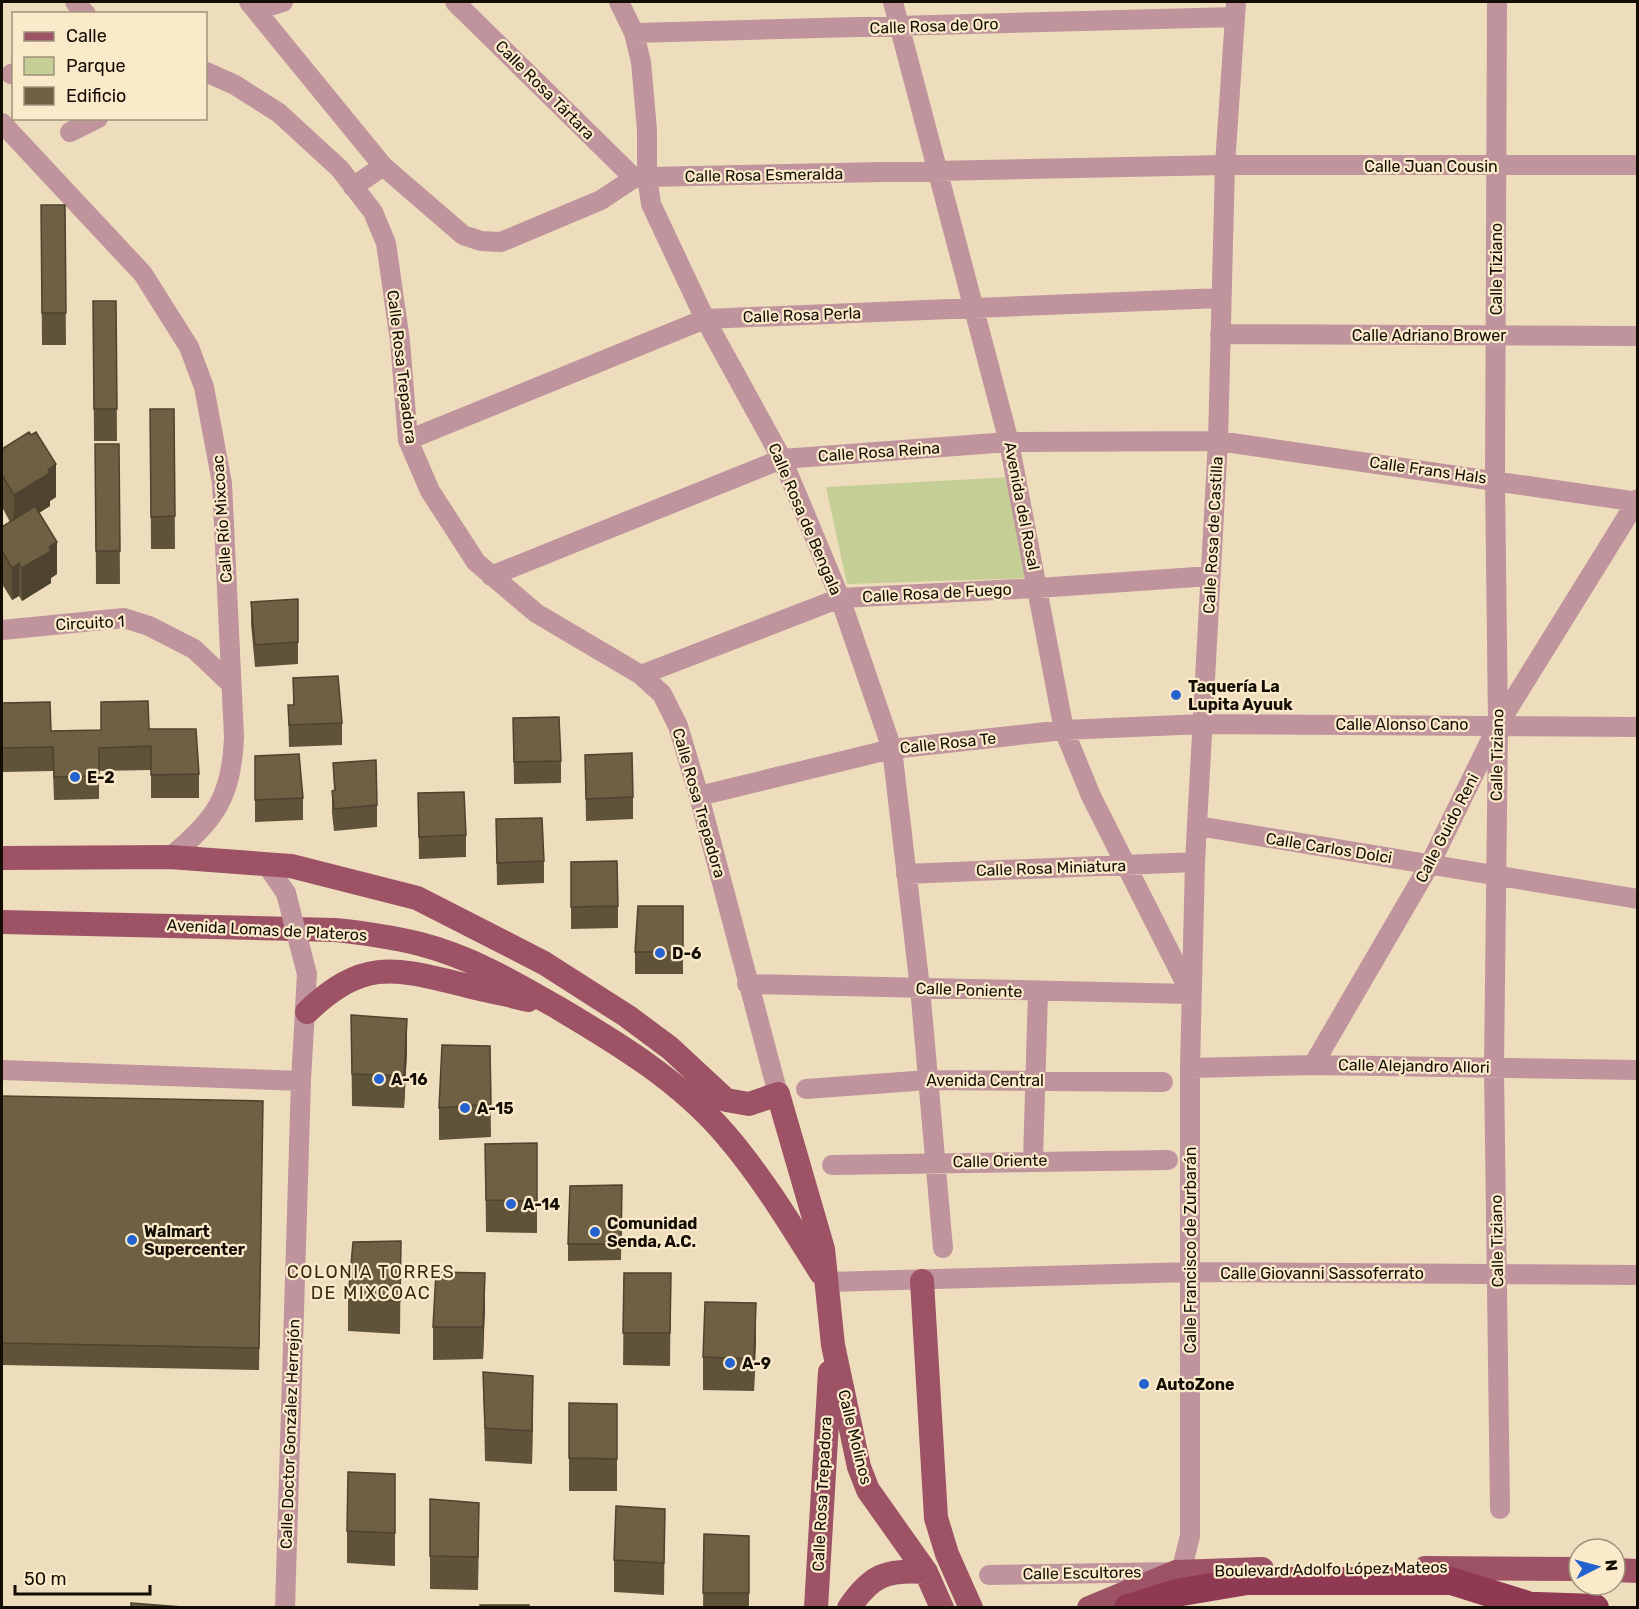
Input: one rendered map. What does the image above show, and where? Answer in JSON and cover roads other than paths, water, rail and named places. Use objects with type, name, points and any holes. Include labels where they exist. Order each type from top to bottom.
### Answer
[{"type":"highway","points":[[1128,1608],[1176,1593],[1247,1581],[1451,1581],[1525,1604]]},
{"type":"highway","points":[[1474,1608],[1525,1604],[1595,1608]]},
{"type":"main road","points":[[2,858],[170,856],[291,866],[417,898],[544,963],[627,1016],[670,1048],[726,1100],[749,1104],[778,1094]]},
{"type":"main road","name":"Avenida Lomas de Plateros","points":[[2,922],[246,926],[335,930],[381,935],[422,944],[502,975],[621,1045],[694,1102],[725,1134],[751,1167],[827,1282]]},
{"type":"main road","points":[[307,1012],[327,992],[351,978],[385,970],[420,973],[558,1009]]},
{"type":"main road","name":"Calle Rosa Trepadora","points":[[778,1094],[817,1224],[827,1282]]},
{"type":"main road","points":[[922,1281],[936,1518],[947,1554],[971,1608]]},
{"type":"main road","name":"Calle Molinos","points":[[827,1282],[833,1345],[859,1467],[868,1490],[926,1572],[942,1608]]},
{"type":"main road","name":"Calle Rosa Trepadora","points":[[816,1608],[833,1345]]},
{"type":"main road","name":"Boulevard Adolfo López Mateos","points":[[1089,1608],[1176,1572],[1487,1567],[1567,1569]]},
{"type":"main road","points":[[849,1608],[862,1588],[881,1575],[899,1570],[926,1572]]},
{"type":"street","points":[[253,6],[282,2]]},
{"type":"street","name":"Calle Rosa Tártara","points":[[455,2],[641,178]]},
{"type":"street","name":"Calle Rosa de Bengala","points":[[619,2],[634,33],[641,62],[647,130],[641,178],[705,319],[782,459],[840,598],[892,749],[920,988]]},
{"type":"street","name":"Avenida del Rosal","points":[[893,2],[1009,442],[1064,730],[1091,796],[1128,865],[1191,994]]},
{"type":"street","name":"Calle Tiziano","points":[[1497,2],[1495,479],[1498,724],[1494,1068],[1500,1509]]},
{"type":"street","points":[[253,6],[382,165],[463,235],[480,242],[501,242],[601,201],[641,178]]},
{"type":"street","name":"Calle Rosa de Oro","points":[[634,33],[899,28],[1236,9]]},
{"type":"street","name":"Calle Rosa de Castilla","points":[[1190,1068],[1195,862],[1218,441],[1224,165],[1236,9]]},
{"type":"street","points":[[207,72],[235,85],[279,113],[332,162],[353,187],[382,165]]},
{"type":"street","points":[[70,132],[94,120]]},
{"type":"street","name":"Calle Río Mixcoac","points":[[2,123],[143,274],[189,347],[204,387],[222,483],[234,737],[230,778],[213,815],[197,835],[170,856]]},
{"type":"street","name":"Calle Rosa Esmeralda","points":[[641,178],[1224,165]]},
{"type":"street","name":"Calle Juan Cousin","points":[[1224,165],[1496,167],[1638,165]]},
{"type":"street","name":"Calle Rosa Trepadora","points":[[353,187],[373,212],[386,243],[400,341],[408,440],[430,491],[476,562],[490,576],[536,613],[642,675],[662,694],[678,726],[699,796],[778,1094]]},
{"type":"street","name":"Calle Rosa Perla","points":[[408,440],[705,319],[1220,298]]},
{"type":"street","name":"Calle Adriano Brower","points":[[1220,334],[1638,336]]},
{"type":"street","name":"Calle Rosa Reina","points":[[490,576],[782,459],[1009,442],[1218,441]]},
{"type":"street","name":"Calle Frans Hals","points":[[1218,441],[1637,501]]},
{"type":"street","name":"Calle Guido Reni","points":[[1313,1065],[1430,864],[1498,724],[1637,501]]},
{"type":"street","name":"Calle Rosa de Fuego","points":[[642,675],[840,598],[1210,576]]},
{"type":"street","name":"Circuito 1","points":[[2,630],[124,618],[194,649],[231,684]]},
{"type":"street","name":"Calle Alonso Cano","points":[[1203,724],[1498,724],[1638,727]]},
{"type":"street","name":"Calle Rosa Te","points":[[699,796],[892,749],[1064,730],[1203,724]]},
{"type":"street","name":"Calle Carlos Dolci","points":[[1198,826],[1430,864],[1495,878],[1638,899]]},
{"type":"street","name":"Calle Rosa Miniatura","points":[[906,874],[1195,862]]},
{"type":"street","name":"Calle Doctor González Herrejón","points":[[266,864],[286,892],[307,974],[307,1012],[301,1081],[285,1608]]},
{"type":"street","name":"Calle Poniente","points":[[747,984],[1191,994]]},
{"type":"street","points":[[920,988],[943,1248]]},
{"type":"street","points":[[1034,1160],[1038,992]]},
{"type":"street","name":"Calle Alejandro Allori","points":[[1190,1068],[1313,1065],[1638,1070]]},
{"type":"street","name":"Calle Francisco de Zurbarán","points":[[1176,1572],[1183,1564],[1190,1536],[1190,1068]]},
{"type":"street","points":[[2,1070],[301,1081]]},
{"type":"street","name":"Avenida Central","points":[[806,1089],[928,1080],[1163,1082]]},
{"type":"street","name":"Calle Oriente","points":[[832,1165],[1034,1160],[1168,1160]]},
{"type":"street","name":"Calle Giovanni Sassoferrato","points":[[827,1282],[1190,1272],[1638,1275]]},
{"type":"street","name":"Calle Escultores","points":[[989,1575],[1176,1572]]},
{"type":"place","name":"Taquería La Lupita Ayuuk","points":[[1176,695]]},
{"type":"place","name":"E-2","points":[[75,777]]},
{"type":"place","name":"D-6","points":[[660,953]]},
{"type":"place","name":"A-16","points":[[379,1079]]},
{"type":"place","name":"A-15","points":[[465,1108]]},
{"type":"place","name":"A-14","points":[[511,1204]]},
{"type":"place","name":"Comunidad Senda, A.C.","points":[[595,1232]]},
{"type":"place","name":"Walmart Supercenter","points":[[132,1240]]},
{"type":"place","name":"A-9","points":[[730,1363]]},
{"type":"place","name":"AutoZone","points":[[1144,1384]]},
{"type":"district","name":"COLONIA TORRES DE MIXCOAC","points":[[371,1282]]}]
